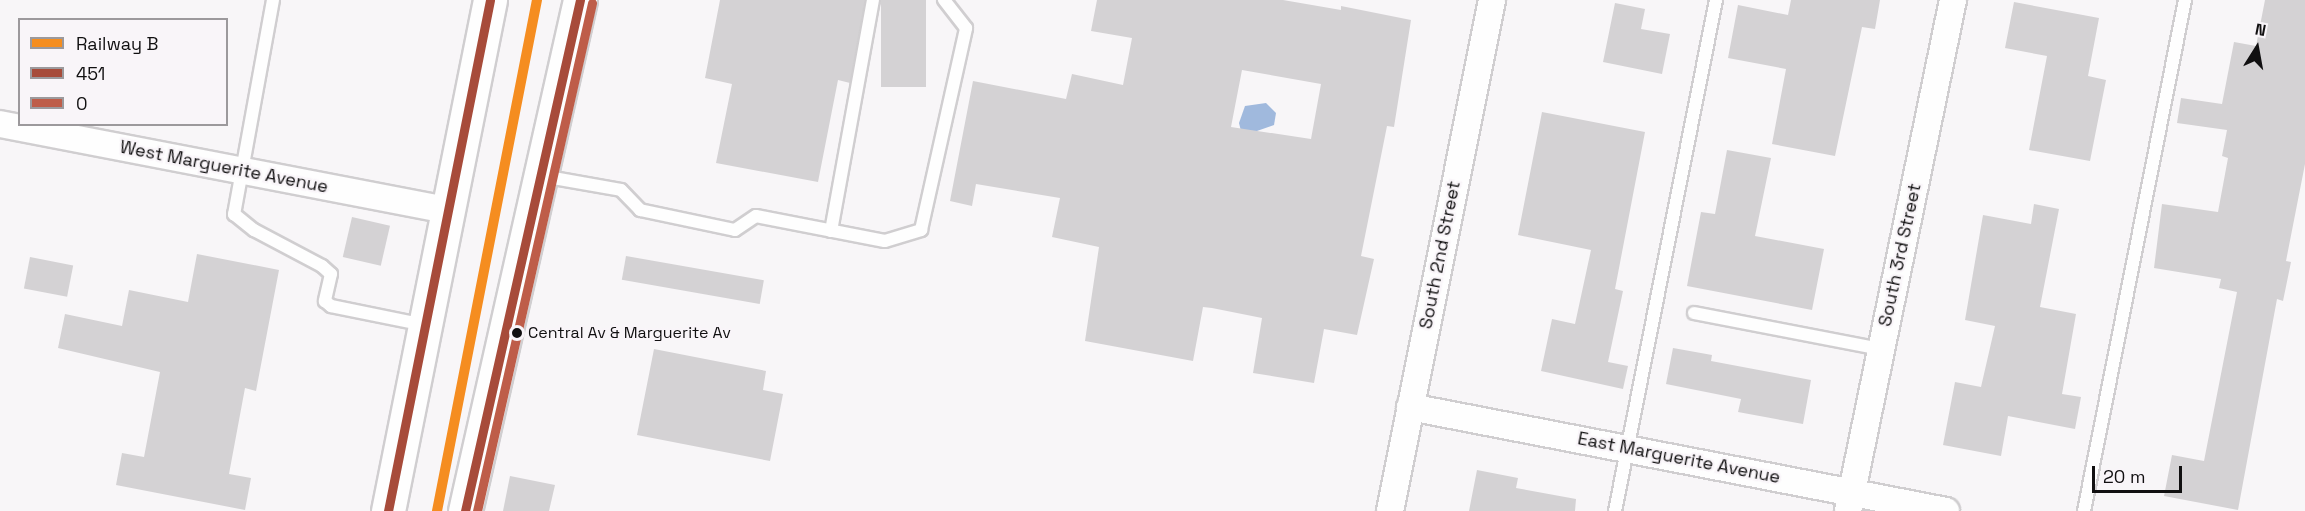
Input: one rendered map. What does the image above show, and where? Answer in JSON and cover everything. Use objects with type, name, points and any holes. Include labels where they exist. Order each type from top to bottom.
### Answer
[{"type":"main road","points":[[388,511],[489,0]]},
{"type":"main road","points":[[465,511],[580,0]]},
{"type":"street","name":"South 2nd Street","points":[[1390,511],[1492,0]]},
{"type":"street","name":"South 3rd Street","points":[[1850,502],[1953,0]]},
{"type":"street","name":"West Marguerite Avenue","points":[[0,124],[447,210]]},
{"type":"street","name":"East Marguerite Avenue","points":[[1410,407],[1628,447],[1850,502],[1946,511]]},
{"type":"lane","points":[[273,0],[234,214],[254,230],[322,266],[331,274],[328,304],[424,325]]},
{"type":"lane","points":[[831,231],[873,0]]},
{"type":"lane","points":[[541,176],[621,190],[640,210],[735,230],[756,216],[885,241],[921,230],[966,28],[944,0]]},
{"type":"lane","points":[[1615,511],[1716,0]]},
{"type":"lane","points":[[2084,511],[2185,0]]},
{"type":"lane","points":[[1694,313],[1881,349]]},
{"type":"water","points":[[1266,103],[1276,113],[1274,125],[1254,132],[1241,131],[1239,123],[1245,106]]},
{"type":"building","points":[[720,0],[865,0],[850,83],[838,80],[818,182],[716,163],[732,84],[705,78]]},
{"type":"building","points":[[881,0],[926,0],[926,87],[881,87]]},
{"type":"building","points":[[1097,0],[1283,0],[1341,10],[1341,6],[1411,20],[1394,127],[1387,126],[1361,256],[1374,259],[1357,335],[1324,329],[1314,383],[1253,373],[1262,318],[1212,308],[1203,307],[1193,361],[1085,341],[1099,247],[1052,237],[1060,198],[976,184],[972,206],[950,201],[973,81],[1066,99],[1072,74],[1123,85],[1132,38],[1091,31]],"holes":[[[1242,70],[1321,84],[1311,139],[1231,127]]]},
{"type":"building","points":[[1791,0],[1880,0],[1875,29],[1862,27],[1835,156],[1772,144],[1786,69],[1728,58],[1738,5],[1788,15]]},
{"type":"building","points":[[2265,0],[2305,0],[2305,164],[2286,261],[2291,262],[2283,301],[2277,299],[2238,510],[2164,496],[2172,455],[2204,461],[2237,292],[2219,288],[2221,279],[2154,268],[2162,204],[2218,212],[2228,158],[2222,156],[2227,130],[2177,123],[2181,98],[2222,104],[2234,42],[2256,46]]},
{"type":"building","points":[[2014,2],[2099,18],[2088,76],[2106,80],[2090,161],[2029,150],[2047,56],[2005,48]]},
{"type":"building","points":[[1615,3],[1645,9],[1641,29],[1670,34],[1662,74],[1603,62]]},
{"type":"building","points":[[1542,112],[1645,132],[1615,289],[1623,291],[1608,362],[1628,366],[1623,389],[1541,371],[1552,319],[1575,324],[1591,250],[1518,235]]},
{"type":"building","points":[[1727,150],[1771,158],[1755,236],[1824,249],[1812,310],[1687,286],[1701,212],[1715,214]]},
{"type":"building","points":[[2034,204],[2059,209],[2040,307],[2076,314],[2062,394],[2081,397],[2075,429],[2008,416],[2001,456],[1943,445],[1955,382],[1981,387],[1995,326],[1965,320],[1983,215],[2031,224]]},
{"type":"building","points":[[352,217],[390,226],[381,266],[343,257]]},
{"type":"building","points":[[197,254],[279,270],[256,391],[245,388],[229,474],[251,478],[245,510],[116,485],[122,453],[144,457],[160,372],[58,348],[65,314],[122,326],[129,290],[188,302]]},
{"type":"building","points":[[626,256],[764,280],[760,304],[622,280]]},
{"type":"building","points":[[30,257],[73,265],[67,297],[24,288]]},
{"type":"building","points":[[1673,348],[1712,355],[1711,361],[1811,380],[1803,424],[1738,412],[1741,399],[1666,384]]},
{"type":"building","points":[[654,349],[766,371],[763,390],[783,394],[770,461],[637,435]]},
{"type":"building","points":[[1477,470],[1518,478],[1516,488],[1576,499],[1575,511],[1469,511]]},
{"type":"building","points":[[510,476],[555,485],[549,511],[503,511]]},
{"type":"rail line","name":"B","points":[[437,511],[537,0]]},
{"type":"transit line","name":"451","points":[[388,511],[490,0]]},
{"type":"transit line","name":"451","points":[[465,511],[580,0]]},
{"type":"transit line","name":"0","points":[[477,511],[592,3]]},
{"type":"place","name":"Central Av & Marguerite Av","points":[[517,333]]}]
